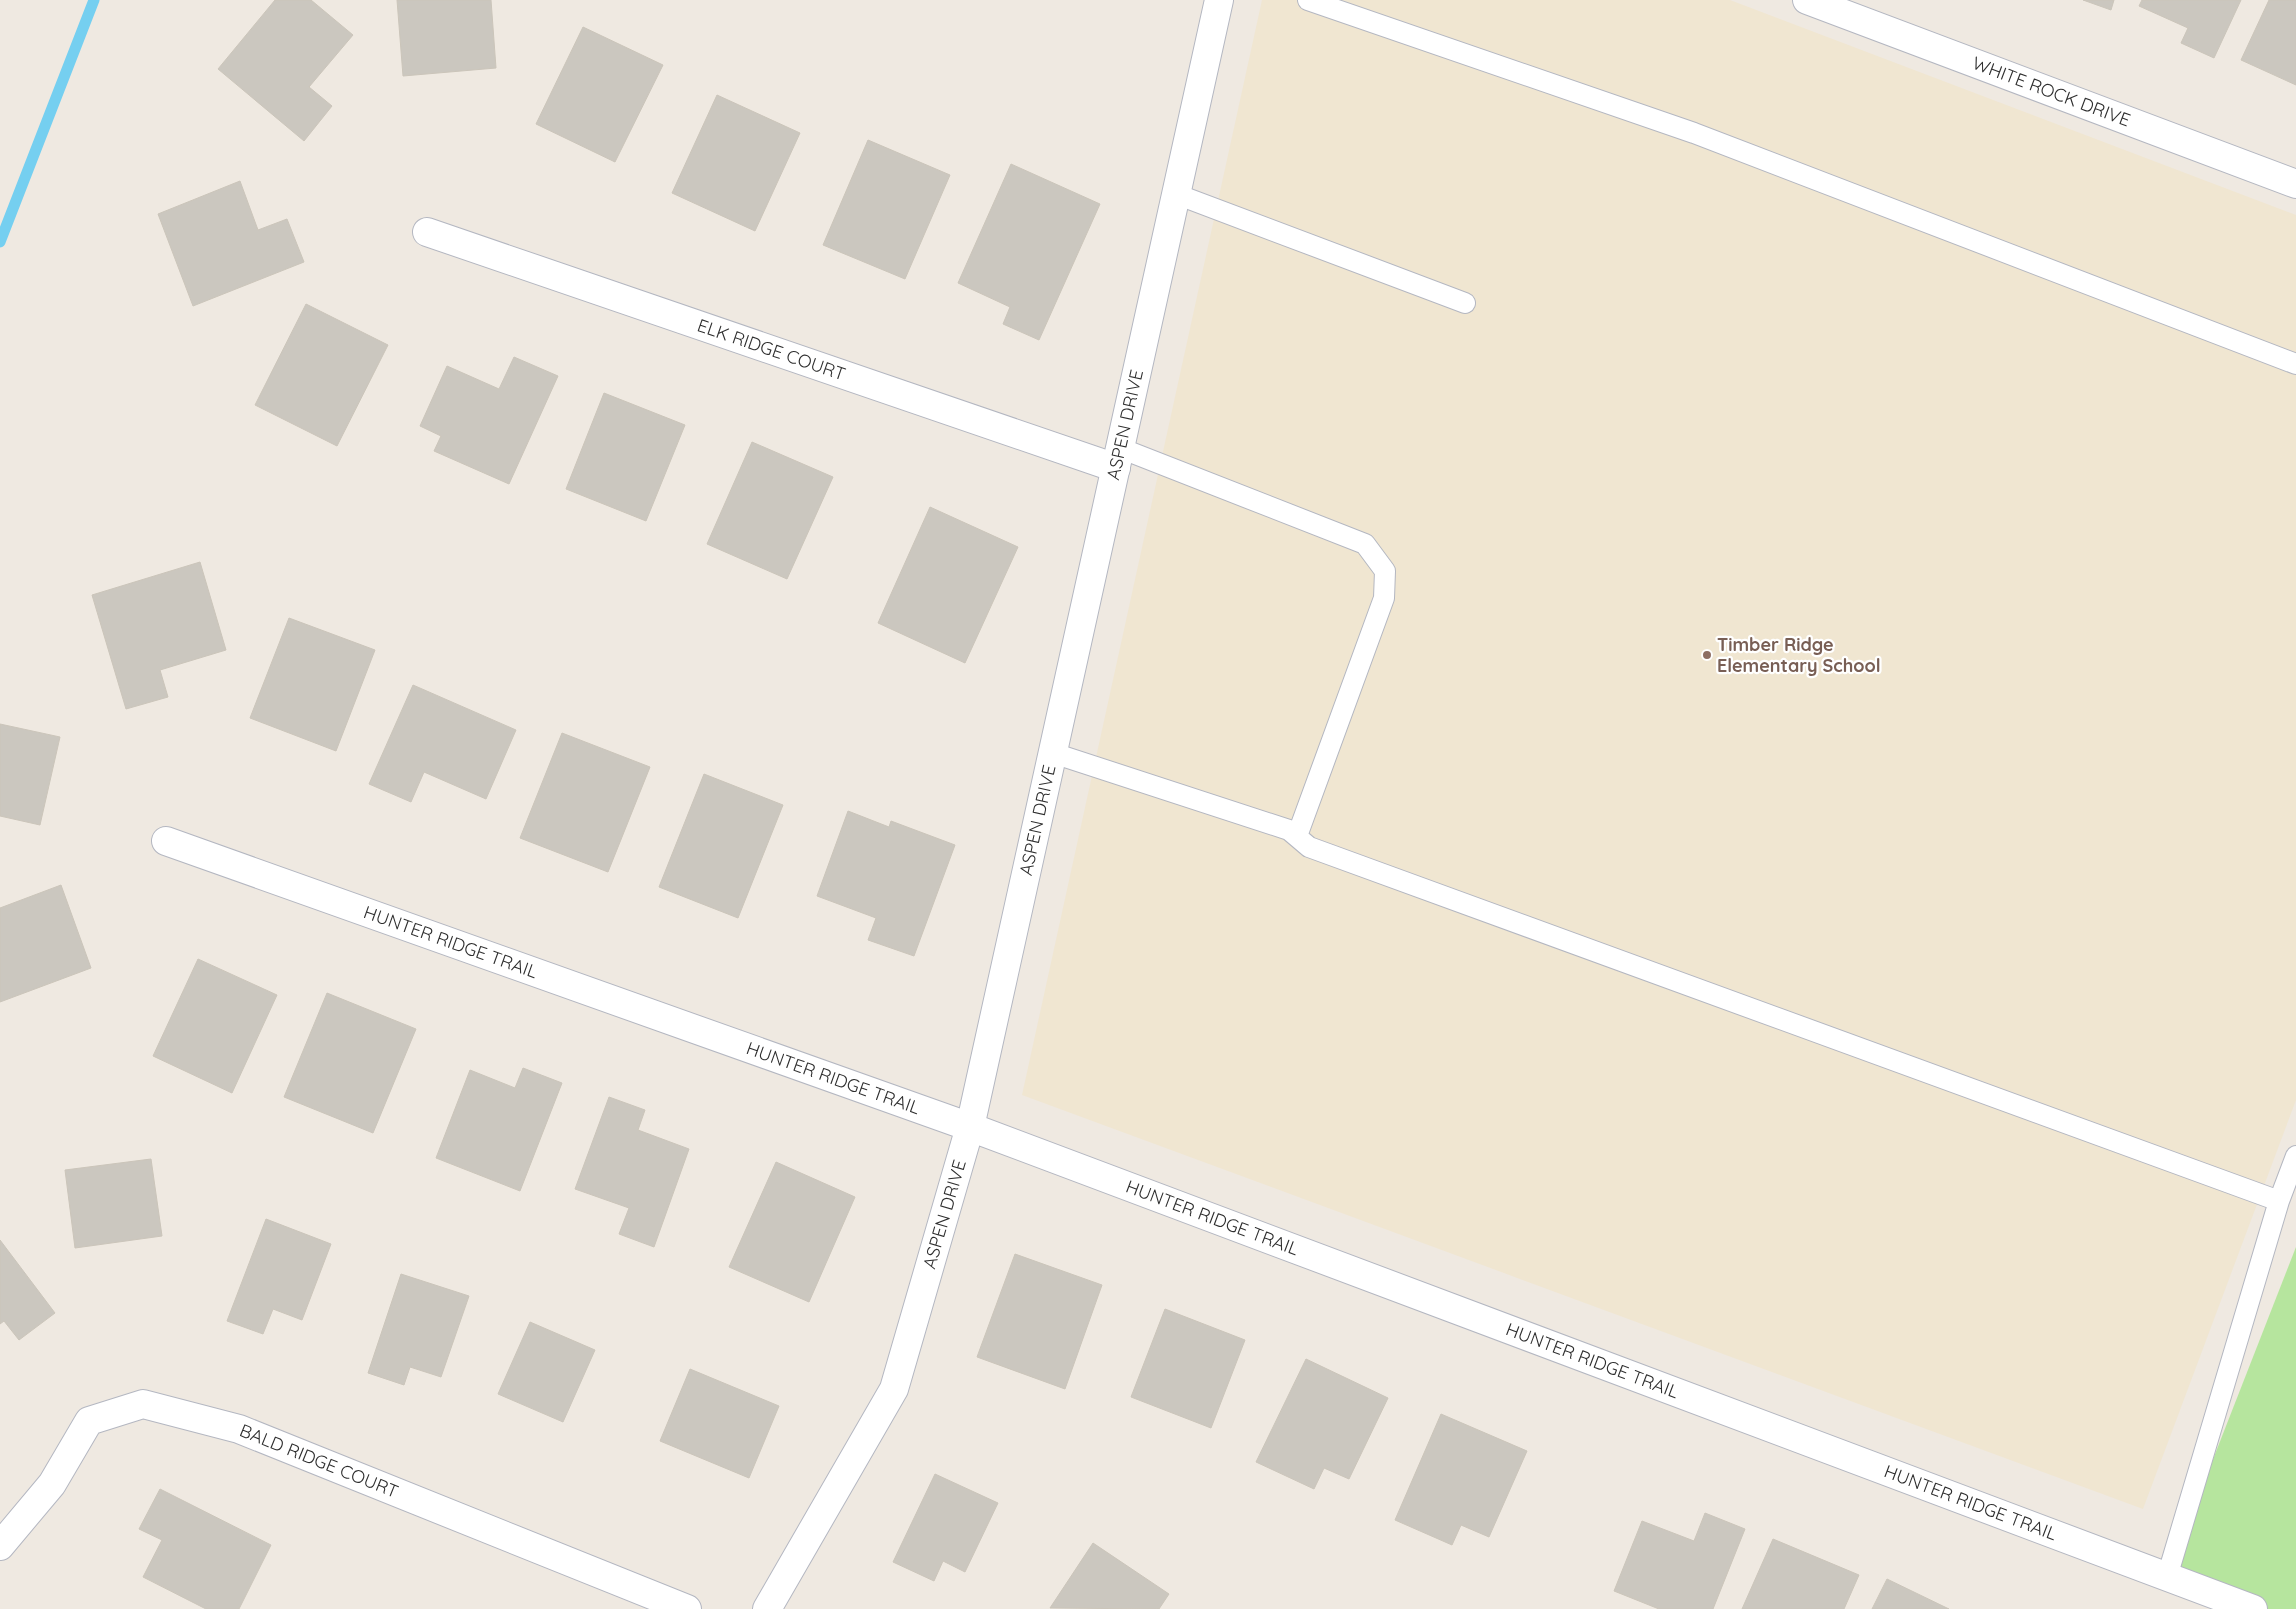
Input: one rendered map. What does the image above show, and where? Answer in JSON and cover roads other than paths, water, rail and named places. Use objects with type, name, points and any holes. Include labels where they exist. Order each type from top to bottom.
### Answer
[{"type":"street","name":"ASPEN DRIVE","points":[[768,1609],[894,1389],[970,1127],[1219,0]]},
{"type":"street","name":"WHITE ROCK DRIVE","points":[[1807,0],[2296,184]]},
{"type":"street","name":"ELK RIDGE COURT","points":[[427,232],[1118,458]]},
{"type":"street","name":"HUNTER RIDGE TRAIL","points":[[166,841],[970,1127],[2253,1609]]},
{"type":"street","name":"BALD RIDGE COURT","points":[[0,1546],[52,1484],[89,1421],[143,1404],[239,1429],[687,1609]]},
{"type":"lane","points":[[1308,0],[1694,133],[2296,364]]},
{"type":"lane","points":[[1176,194],[1465,303]]},
{"type":"lane","points":[[1118,458],[1365,544],[1385,571],[1384,598],[1297,836]]},
{"type":"lane","points":[[1053,753],[1289,830],[1309,847],[2279,1201]]},
{"type":"lane","points":[[2168,1577],[2279,1201],[2296,1156]]},
{"type":"waterway","points":[[0,242],[94,0]]},
{"type":"place","name":"Timber Ridge Elementary School","points":[[1707,655]]}]
